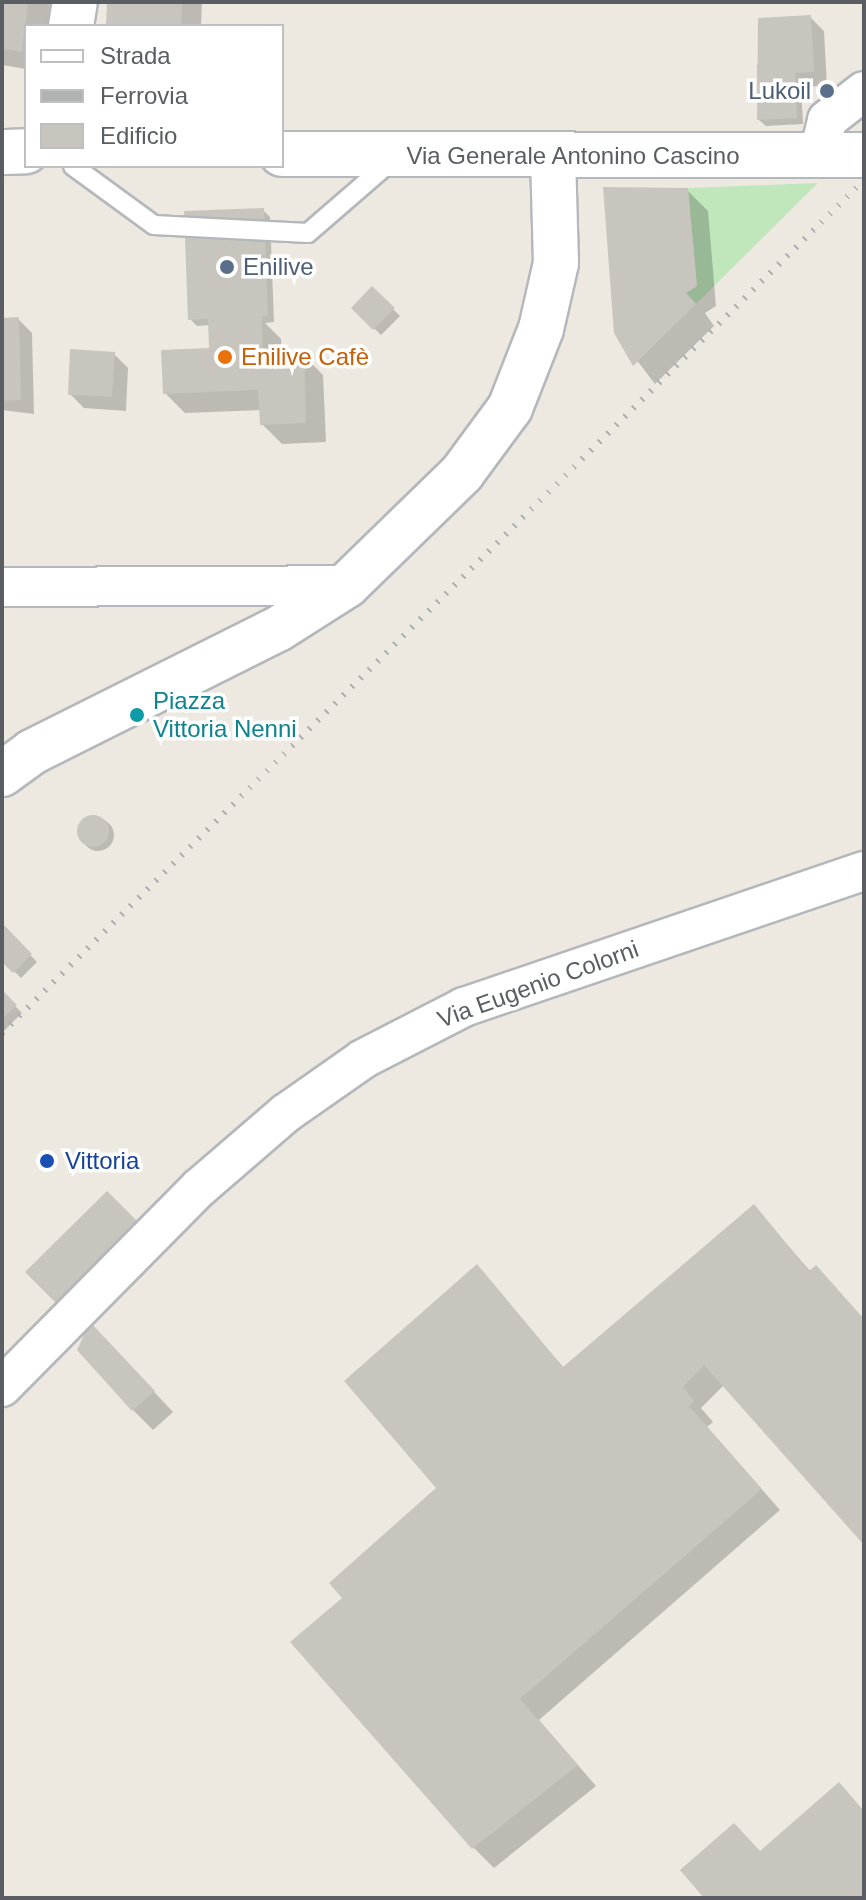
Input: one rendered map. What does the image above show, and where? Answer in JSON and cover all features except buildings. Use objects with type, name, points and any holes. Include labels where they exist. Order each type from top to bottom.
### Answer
[{"type":"street","points":[[71,24],[75,2]]},
{"type":"street","points":[[818,157],[827,120],[864,91]]},
{"type":"street","points":[[2,152],[24,151]]},
{"type":"street","name":"Via Generale Antonino Cascino","points":[[284,154],[553,158],[864,155]]},
{"type":"street","points":[[2,774],[32,752],[265,636],[347,585],[462,473],[510,408],[541,329],[556,263],[553,158]]},
{"type":"street","points":[[2,587],[347,585]]},
{"type":"street","name":"Via Eugenio Colorni","points":[[2,1387],[199,1188],[286,1113],[363,1059],[464,1007],[864,871]]},
{"type":"lane","points":[[76,168],[154,225],[308,233],[397,155]]},
{"type":"green space","points":[[818,183],[696,304],[686,293],[697,286],[688,188]]},
{"type":"railway","points":[[2,1033],[864,180]]},
{"type":"place","name":"Lukoil","points":[[827,91]]},
{"type":"place","name":"Enilive","points":[[227,267]]},
{"type":"place","name":"Enilive Cafè","points":[[225,357]]},
{"type":"place","name":"Piazza Vittoria Nenni","points":[[137,715]]},
{"type":"place","name":"Vittoria","points":[[47,1161]]}]
